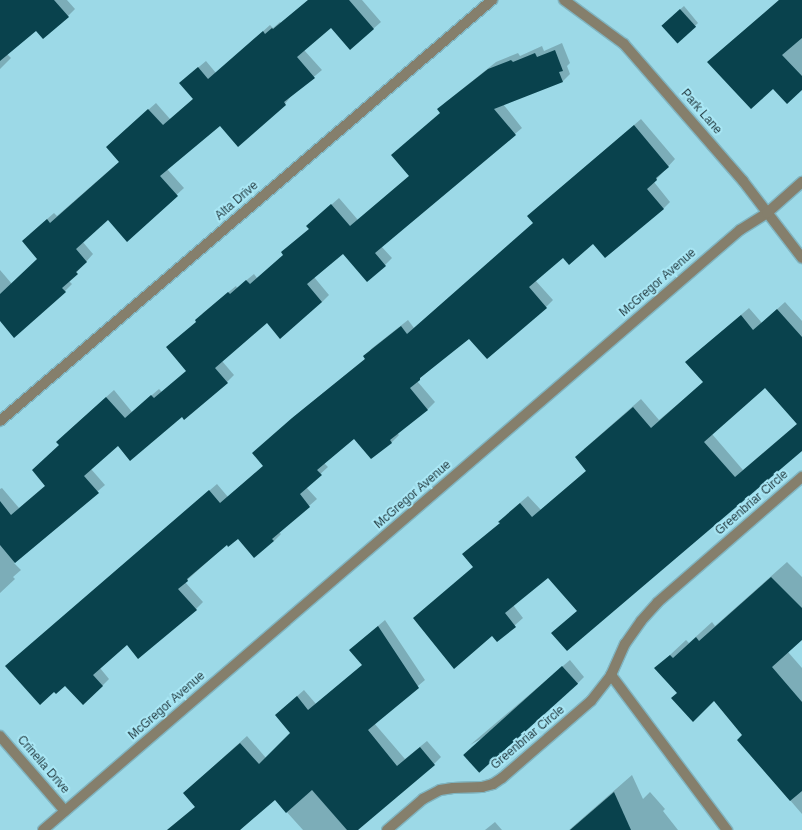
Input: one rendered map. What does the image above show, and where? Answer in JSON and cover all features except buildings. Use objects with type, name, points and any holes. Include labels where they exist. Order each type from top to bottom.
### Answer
[{"type":"street","name":"Alta Drive","points":[[0,421],[492,0]]},
{"type":"street","name":"Park Lane","points":[[564,0],[624,44],[743,181],[802,258]]},
{"type":"street","name":"McGregor Avenue","points":[[43,830],[728,240],[740,230],[767,213],[802,182]]},
{"type":"street","name":"Greenbriar Circle","points":[[387,830],[423,798],[440,790],[482,787],[493,784],[502,778],[591,701],[611,675],[625,644],[641,621],[658,602],[802,477]]},
{"type":"street","points":[[611,675],[727,830]]},
{"type":"street","name":"Crinella Drive","points":[[0,736],[65,811]]}]
